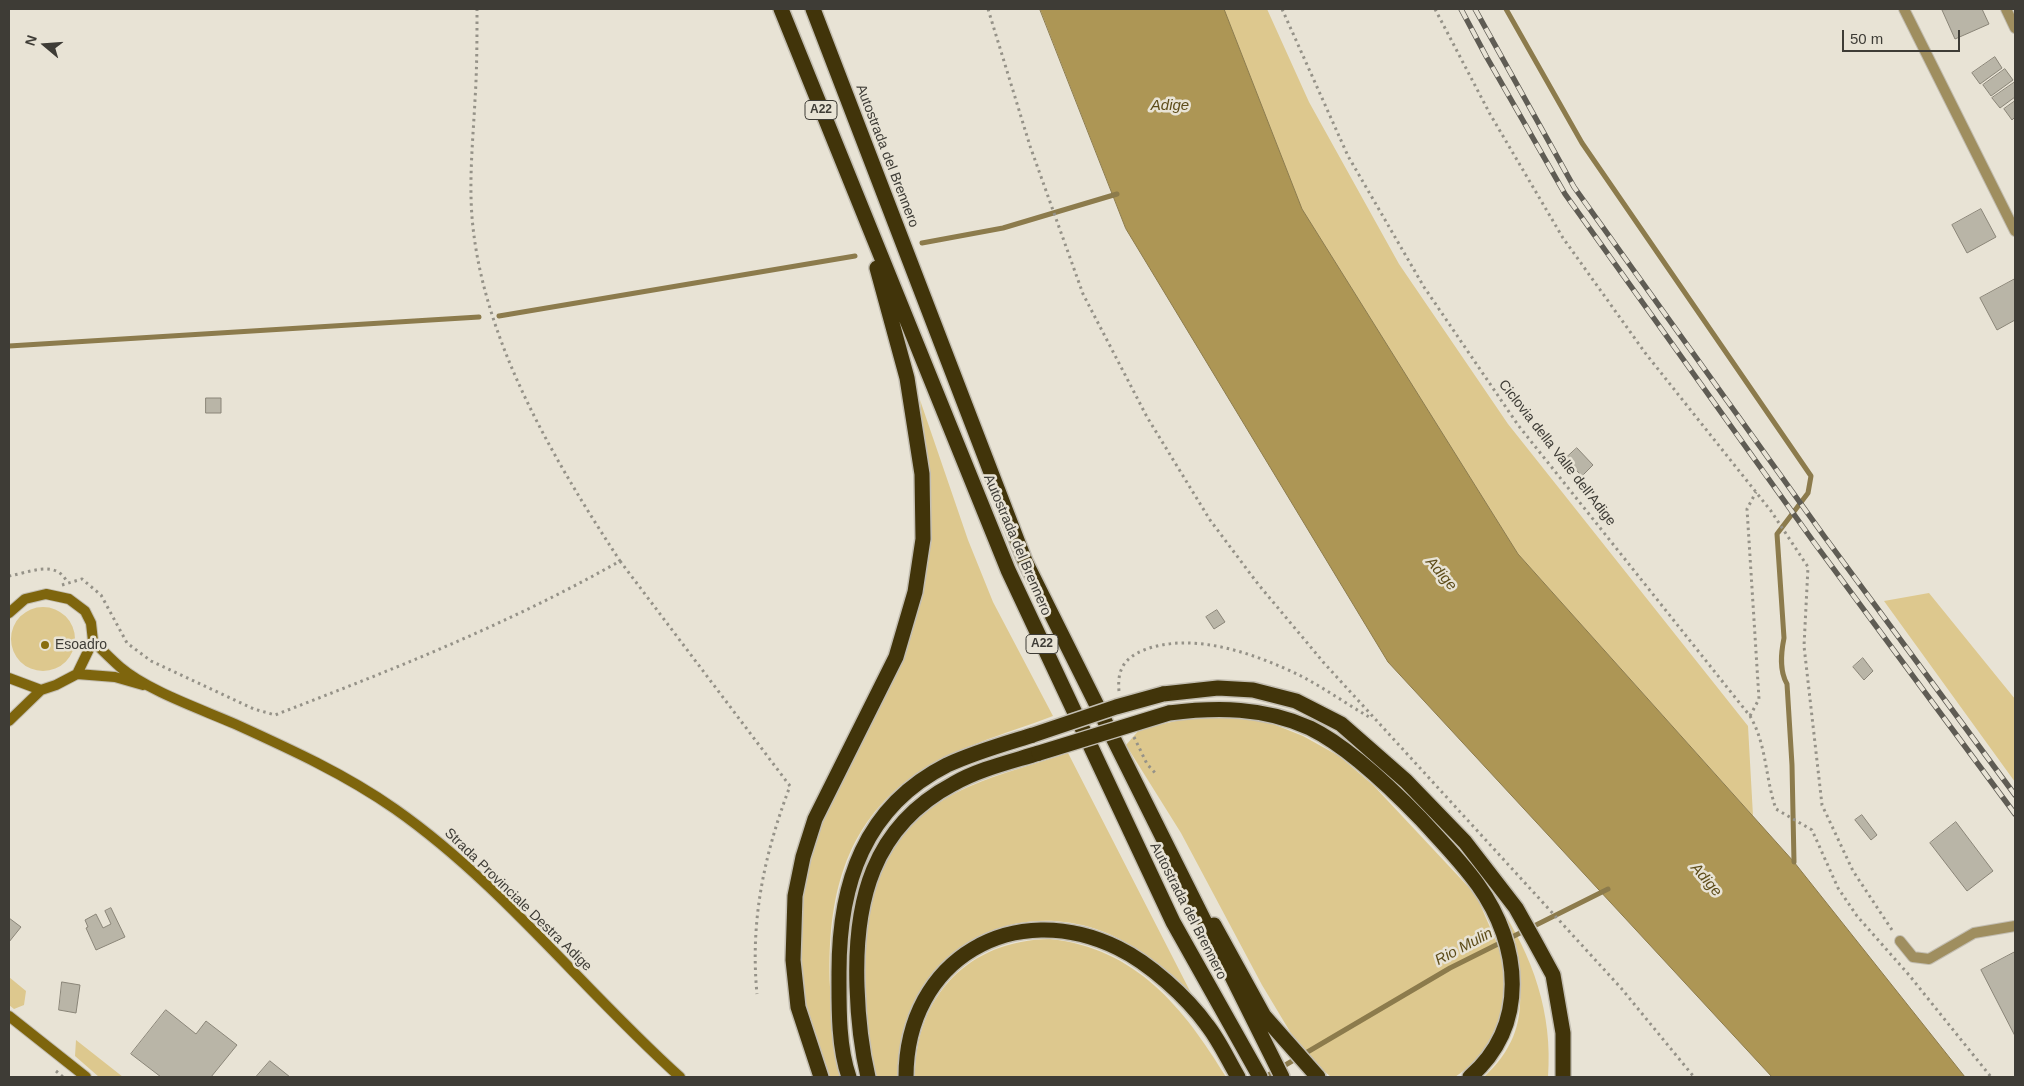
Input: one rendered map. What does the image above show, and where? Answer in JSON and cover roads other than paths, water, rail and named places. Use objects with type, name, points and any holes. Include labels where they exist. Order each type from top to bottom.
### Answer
[{"type":"highway","name":"Autostrada del Brennero","points":[[781,9],[1008,570],[1173,922],[1260,1077]]},
{"type":"highway","name":"Autostrada del Brennero","points":[[813,9],[1025,561],[1282,1077]]},
{"type":"highway","points":[[820,1077],[798,1007],[793,960],[795,896],[803,857],[815,819],[896,657],[915,592],[923,539],[922,474],[907,378],[862,211]]},
{"type":"highway","points":[[849,1077],[843,1040],[839,941],[843,906],[849,880],[870,836],[892,807],[919,782],[947,766],[980,751],[1116,707],[1163,694],[1218,688],[1253,690],[1296,701],[1341,724],[1433,807],[1465,842],[1516,908],[1553,975],[1563,1033],[1564,1077]]},
{"type":"highway","points":[[868,1077],[862,1051],[858,1018],[856,947],[860,913],[867,882],[879,856],[890,838],[909,816],[953,783],[992,768],[1169,713],[1203,709],[1258,712],[1296,723],[1329,739],[1407,805],[1462,864],[1480,887],[1497,918],[1509,952],[1513,997],[1509,1021],[1495,1050],[1483,1066],[1470,1077]]},
{"type":"highway","points":[[1175,865],[1226,943],[1264,1016],[1281,1038],[1316,1075]]},
{"type":"highway","points":[[906,1077],[906,1056],[911,1030],[931,988],[946,969],[979,945],[1004,935],[1033,929],[1059,929],[1096,938],[1120,948],[1147,966],[1183,998],[1207,1025],[1236,1074]]},
{"type":"main road","points":[[10,609],[25,599],[46,594],[69,599],[86,611],[91,623],[93,641],[77,674]]},
{"type":"main road","name":"Strada Provinciale Destra Adige","points":[[93,641],[122,668],[157,689],[300,753],[356,784],[394,808],[430,835],[473,873],[680,1077]]},
{"type":"main road","name":"Strada Provinciale Destra Adige","points":[[41,690],[77,674],[115,677],[157,689]]},
{"type":"main road","points":[[9,678],[23,685],[41,690]]},
{"type":"main road","points":[[9,721],[41,690]]},
{"type":"main road","points":[[9,1016],[86,1077]]},
{"type":"street","points":[[1904,9],[2015,231]]},
{"type":"street","points":[[2006,9],[2015,28]]},
{"type":"street","points":[[1900,942],[1913,957],[1929,960],[1974,933],[2015,926]]},
{"type":"water","name":"Adige","points":[[1040,9],[1224,9],[1302,209],[1518,554],[1794,862],[1965,1077],[1772,1077],[1388,662],[1126,229]]},
{"type":"waterway","points":[[1506,9],[1582,143],[1811,476],[1808,493],[1777,534],[1784,638],[1782,667],[1787,684],[1792,765],[1794,862]]},
{"type":"waterway","points":[[922,243],[1003,228],[1117,194]]},
{"type":"waterway","points":[[499,316],[855,256]]},
{"type":"waterway","points":[[9,346],[479,317]]},
{"type":"waterway","name":"Rio Mulin","points":[[1265,1077],[1450,968],[1608,889]]},
{"type":"railway","points":[[1461,9],[1565,194],[1813,541],[2015,814]]},
{"type":"railway","points":[[1475,9],[1574,187],[1824,536],[2015,795]]},
{"type":"place","name":"Esoadro","points":[[45,645]]}]
